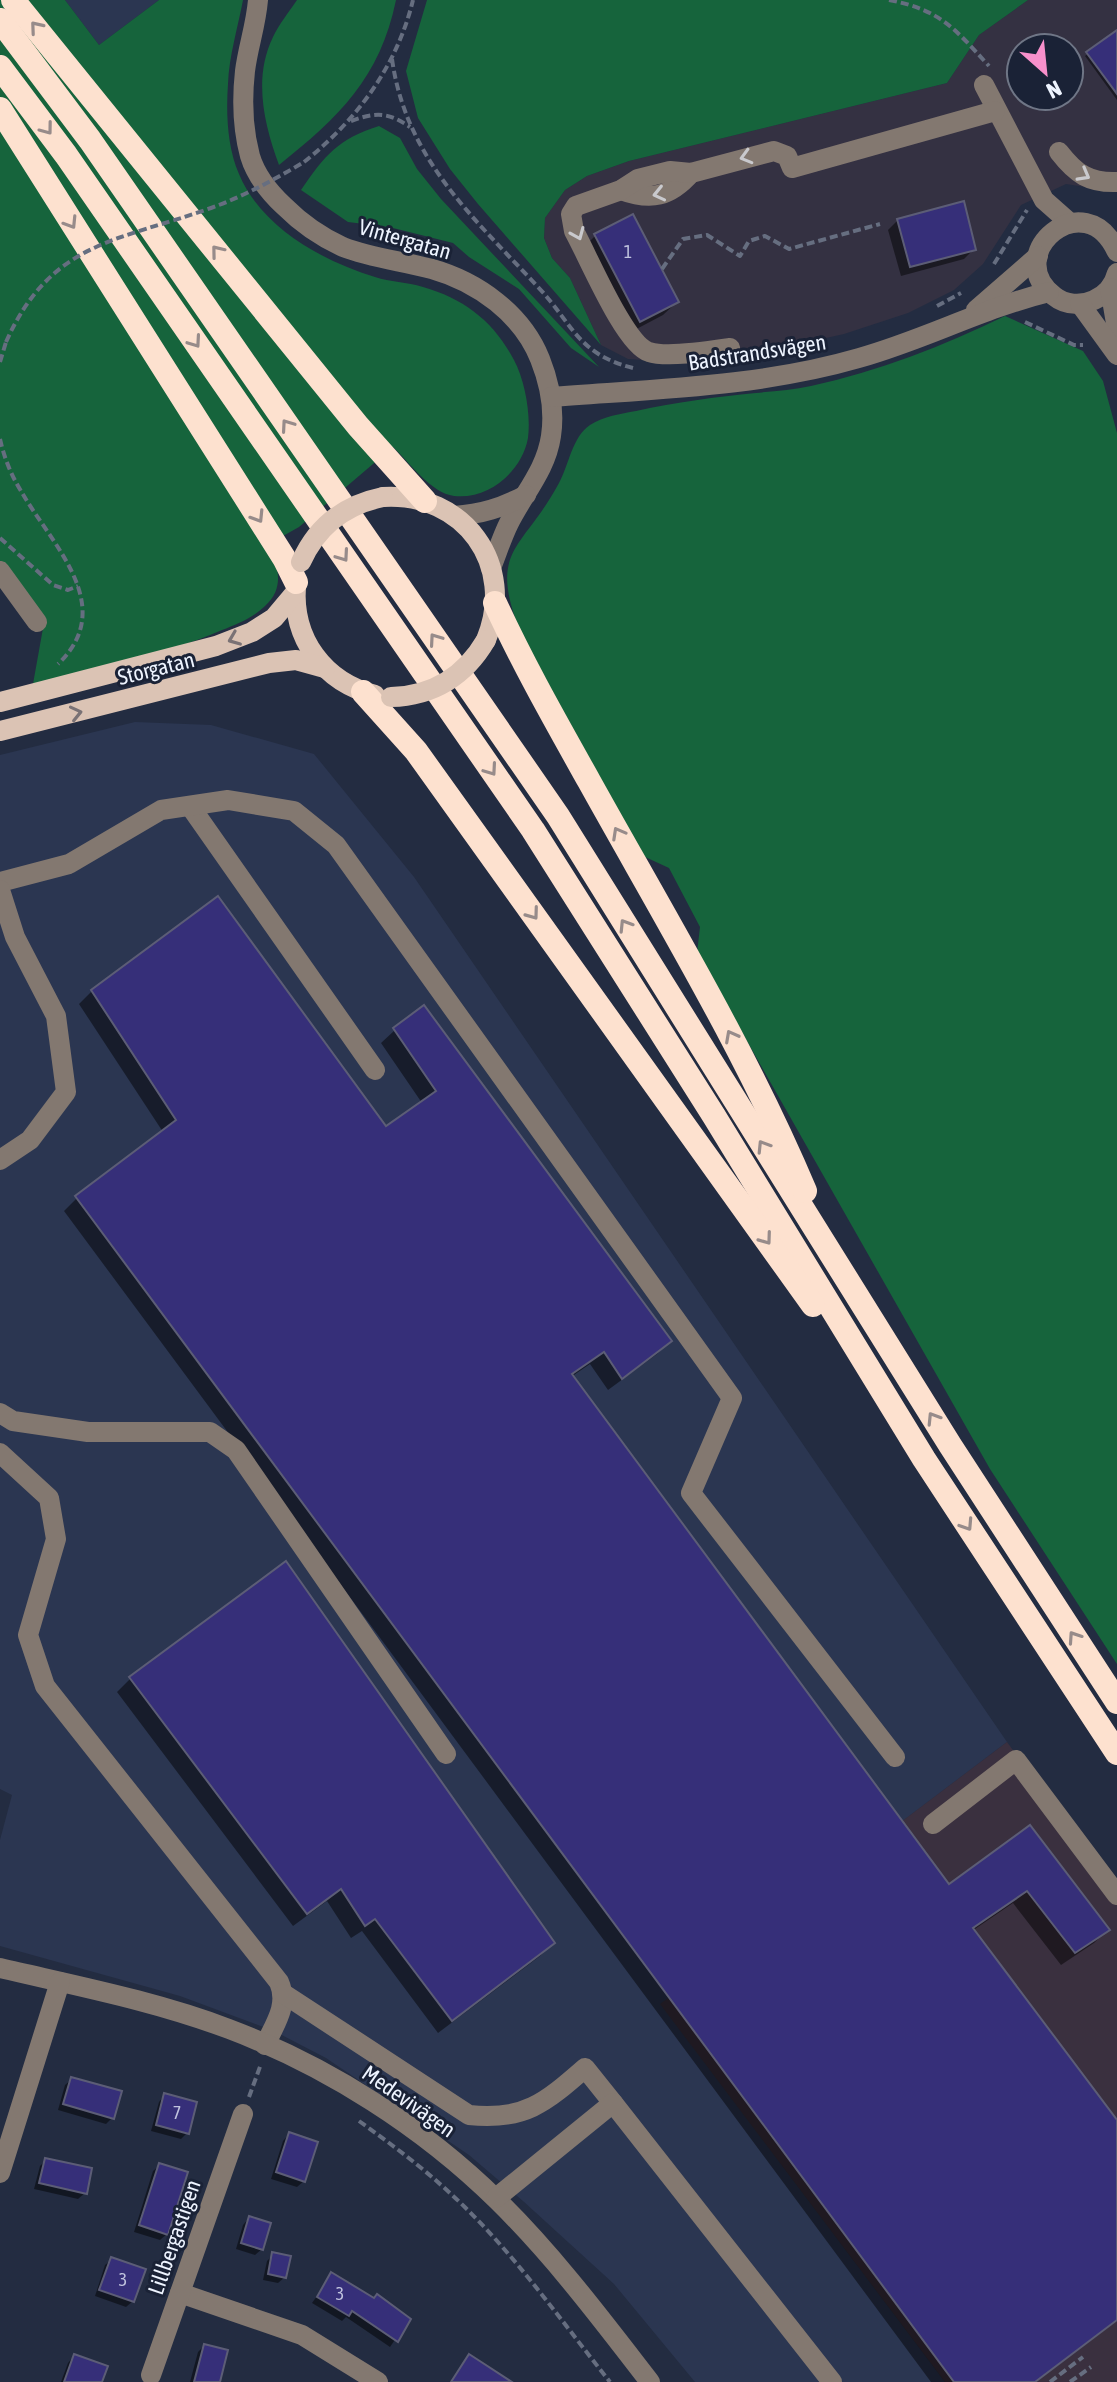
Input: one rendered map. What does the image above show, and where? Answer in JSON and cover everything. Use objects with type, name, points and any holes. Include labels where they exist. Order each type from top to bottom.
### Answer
[{"type":"highway","points":[[13,0],[358,426],[425,501]]},
{"type":"highway","points":[[0,20],[90,140],[558,816],[967,1471],[1117,1702]]},
{"type":"highway","points":[[0,67],[66,155],[533,830],[714,1116],[924,1459],[1117,1753]]},
{"type":"highway","points":[[0,109],[298,579]]},
{"type":"highway","points":[[495,603],[526,667],[728,1030],[780,1132],[834,1259]]},
{"type":"highway","points":[[363,692],[416,751],[924,1459]]},
{"type":"main road","points":[[383,497],[425,501],[454,516],[477,539],[491,568],[495,603],[486,640],[472,662],[442,686],[417,695],[391,697],[363,692],[343,682],[311,652],[296,614],[298,579],[311,542],[333,518],[362,502],[383,497]]},
{"type":"main road","name":"Storgatan","points":[[0,702],[216,646],[252,632],[274,618],[298,579]]},
{"type":"main road","name":"Storgatan","points":[[0,731],[269,663],[296,660],[325,668]]},
{"type":"street","name":"Vintergatan","points":[[258,0],[256,25],[245,71],[244,116],[251,158],[259,177],[274,197],[316,233],[343,247],[435,270],[479,289],[516,320],[537,351],[551,397],[553,417],[547,457],[509,523],[491,568]]},
{"type":"street","name":"Vintergatan","points":[[256,25],[275,0]]},
{"type":"street","name":"Badstrandsvägen","points":[[984,85],[1044,200],[1070,223],[1110,227],[1117,252]]},
{"type":"street","points":[[730,348],[701,353],[649,353],[631,338],[620,323],[574,231],[571,214],[576,206],[621,190],[638,179],[670,171],[691,173],[774,151],[787,156],[792,168],[995,111]]},
{"type":"street","points":[[1059,152],[1081,177],[1094,182],[1117,182]]},
{"type":"street","name":"Badstrandsvägen","points":[[551,397],[745,382],[810,371],[910,343],[963,320],[1007,295],[1038,256],[1047,236],[1044,200]]},
{"type":"street","points":[[1047,236],[1070,223]]},
{"type":"street","points":[[1038,256],[1039,275],[1049,292],[1058,299],[1080,304],[1110,333]]},
{"type":"street","points":[[1080,304],[1102,296],[1114,280]]},
{"type":"street","points":[[1114,280],[1110,333],[1117,355]]},
{"type":"street","name":"Badstrandsvägen","points":[[1007,295],[1049,292]]},
{"type":"street","points":[[454,516],[499,509],[526,495]]},
{"type":"street","points":[[0,571],[37,622]]},
{"type":"street","points":[[0,882],[69,864],[161,810],[228,800],[294,811],[336,845],[732,1398],[691,1493],[895,1757]]},
{"type":"street","points":[[190,806],[375,1070]]},
{"type":"street","points":[[0,890],[15,937],[56,1016],[66,1092],[30,1140],[0,1160]]},
{"type":"street","points":[[0,1413],[13,1421],[88,1432],[210,1432],[236,1450],[446,1754]]},
{"type":"street","points":[[0,1453],[49,1498],[56,1539],[28,1635],[45,1686],[279,1982],[284,1994],[281,2009],[263,2054]]},
{"type":"street","points":[[933,1824],[1016,1760],[1117,1895]]},
{"type":"street","name":"Medevivägen","points":[[0,1968],[229,2029],[263,2054],[331,2077],[375,2104],[439,2150],[496,2198],[563,2271],[650,2382]]},
{"type":"street","points":[[0,2173],[60,1982]]},
{"type":"street","points":[[284,1994],[469,2115],[499,2118],[532,2109],[585,2068],[832,2382]]},
{"type":"street","points":[[496,2198],[613,2103]]},
{"type":"street","name":"Lillbergastigen","points":[[151,2375],[243,2114]]},
{"type":"street","points":[[180,2293],[302,2335],[378,2382]]},
{"type":"path","points":[[0,362],[20,314],[40,286],[80,254],[126,234],[240,197],[304,162],[349,122],[372,91],[392,59],[407,26],[413,0]]},
{"type":"path","points":[[392,59],[396,89],[411,128],[442,181],[538,287],[573,335],[603,357],[635,369]]},
{"type":"path","points":[[349,122],[368,115],[390,115],[411,128]]},
{"type":"path","points":[[1044,200],[1027,210],[988,272],[1007,295],[1016,313],[1027,323],[1074,345],[1086,345],[1110,333]]},
{"type":"path","points":[[662,269],[683,239],[707,235],[740,256],[749,241],[765,236],[789,249],[880,224]]},
{"type":"path","points":[[930,310],[966,290]]},
{"type":"path","points":[[0,439],[13,477],[68,563],[78,586],[83,612],[81,629],[68,655],[46,672]]},
{"type":"path","points":[[0,538],[53,585],[68,590],[78,586]]},
{"type":"path","points":[[248,2058],[263,2054]]},
{"type":"path","points":[[263,2054],[274,2069]]},
{"type":"path","points":[[243,2114],[263,2054]]},
{"type":"path","points":[[356,2119],[423,2170],[476,2219],[516,2263],[610,2382]]},
{"type":"path","points":[[1050,2382],[1083,2357]]},
{"type":"path","points":[[1070,2382],[1091,2367]]},
{"type":"shaded area","points":[[65,0],[159,0],[99,45]]},
{"type":"shaded area","points":[[1028,0],[1117,0],[1117,192],[1066,184],[1021,205],[983,264],[954,290],[908,313],[844,334],[772,350],[662,361],[628,359],[601,345],[570,278],[552,258],[544,238],[545,218],[565,190],[587,176],[629,161],[947,83],[979,35]]},
{"type":"shaded area","points":[[135,722],[211,725],[314,754],[414,877],[1007,1742],[661,2004],[945,2382],[695,2382],[614,2284],[523,2201],[469,2155],[326,2058],[274,2031],[180,1996],[0,1946],[0,1840],[12,1795],[0,1789],[0,755]]},
{"type":"shaded area","points":[[1007,1742],[1117,1892],[1117,2382],[945,2382],[660,2004]]},
{"type":"green space","points":[[0,0],[65,0],[99,45],[159,0],[243,0],[230,63],[227,118],[235,164],[249,193],[278,226],[334,262],[375,277],[438,292],[465,305],[487,323],[514,360],[526,398],[528,438],[519,462],[511,472],[491,488],[467,496],[454,496],[429,483],[393,447],[299,527],[267,545],[275,560],[278,584],[271,599],[256,614],[176,647],[33,684],[45,617],[0,575]]},
{"type":"green space","points":[[297,0],[396,0],[379,52],[354,94],[320,130],[279,165],[265,117],[263,69],[273,37]]},
{"type":"green space","points":[[427,0],[1028,0],[979,35],[947,83],[629,161],[587,176],[565,190],[545,218],[544,238],[552,258],[570,278],[601,345],[478,204],[450,169],[418,118],[406,71]]},
{"type":"green space","points":[[379,126],[400,138],[417,169],[441,199],[599,367],[571,348],[519,289],[453,243],[389,227],[348,222],[301,190],[334,150],[353,137]]},
{"type":"green space","points":[[1005,316],[1083,351],[1103,381],[1117,433],[1117,1664],[990,1469],[697,953],[700,927],[669,868],[643,856],[522,636],[507,585],[513,552],[559,483],[579,437],[595,422],[666,405],[836,380],[910,357]]},
{"type":"building","points":[[1117,30],[1117,94],[1086,52]]},
{"type":"building","points":[[964,201],[976,250],[910,267],[897,219]]},
{"type":"building","points":[[633,214],[679,302],[640,322],[594,234]]},
{"type":"building","points":[[218,896],[386,1126],[436,1091],[393,1028],[424,1005],[672,1341],[622,1379],[604,1352],[572,1374],[949,1884],[1030,1825],[1110,1930],[1075,1953],[1027,1891],[973,1928],[1117,2120],[1117,2320],[1035,2382],[954,2382],[75,1196],[176,1120],[91,990]]},
{"type":"building","points":[[286,1561],[555,1943],[452,2021],[375,1919],[365,1926],[341,1889],[307,1914],[129,1677]]},
{"type":"building","points":[[71,2077],[122,2091],[114,2119],[63,2104]]},
{"type":"building","points":[[164,2093],[197,2102],[189,2134],[156,2125]]},
{"type":"building","points":[[289,2132],[318,2142],[305,2182],[276,2172]]},
{"type":"building","points":[[45,2158],[92,2168],[87,2194],[39,2183]]},
{"type":"building","points":[[159,2163],[188,2172],[168,2235],[139,2225]]},
{"type":"building","points":[[249,2216],[271,2223],[263,2250],[241,2243]]},
{"type":"building","points":[[272,2252],[291,2256],[286,2278],[268,2274]]},
{"type":"building","points":[[111,2257],[146,2269],[134,2302],[99,2290]]},
{"type":"building","points":[[331,2272],[374,2298],[377,2294],[411,2319],[398,2342],[352,2311],[349,2316],[317,2297]]},
{"type":"building","points":[[204,2344],[228,2350],[220,2382],[194,2382]]},
{"type":"building","points":[[74,2354],[108,2366],[102,2382],[64,2382]]},
{"type":"building","points":[[469,2354],[512,2382],[451,2382]]}]
